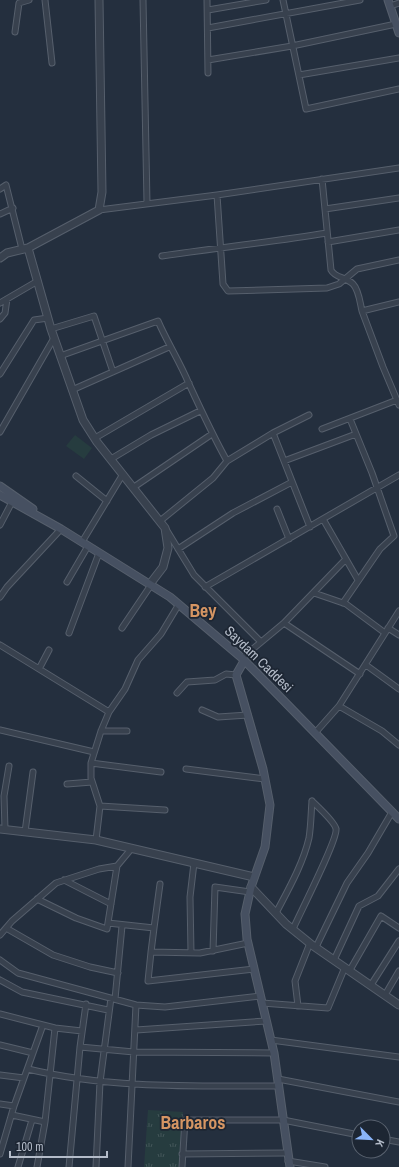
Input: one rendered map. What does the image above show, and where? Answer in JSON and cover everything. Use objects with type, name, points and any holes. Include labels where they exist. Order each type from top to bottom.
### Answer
[{"type":"main road","points":[[389,3],[398,29]]},
{"type":"main road","points":[[0,486],[61,529]]},
{"type":"main road","points":[[0,495],[61,529]]},
{"type":"main road","name":"Saydam Caddesi","points":[[61,529],[151,585],[178,604],[243,660],[399,819]]},
{"type":"main road","points":[[243,660],[236,675],[265,779],[270,805],[265,847],[250,890],[245,914],[248,944],[274,1053],[289,1164]]},
{"type":"street","points":[[15,32],[19,3],[29,0]]},
{"type":"street","points":[[44,0],[52,63]]},
{"type":"street","points":[[99,0],[102,192],[99,210]]},
{"type":"street","points":[[143,0],[147,203]]},
{"type":"street","points":[[207,0],[208,73]]},
{"type":"street","points":[[208,10],[266,0]]},
{"type":"street","points":[[283,0],[306,109],[399,89]]},
{"type":"street","points":[[208,28],[360,0]]},
{"type":"street","points":[[389,3],[399,3]]},
{"type":"street","points":[[208,60],[398,29]]},
{"type":"street","points":[[299,75],[399,58]]},
{"type":"street","points":[[0,258],[8,253],[25,249],[99,210],[217,195],[399,168]]},
{"type":"street","points":[[322,179],[332,272],[346,279],[355,286],[362,311],[383,368],[398,402],[322,429]]},
{"type":"street","points":[[0,189],[6,185],[51,329],[83,420],[111,459],[160,521],[194,575],[261,642]]},
{"type":"street","points":[[217,195],[222,284],[224,289],[230,292],[327,288],[336,286],[356,269],[399,260]]},
{"type":"street","points":[[325,209],[399,198]]},
{"type":"street","points":[[0,214],[13,208]]},
{"type":"street","points":[[328,242],[399,230]]},
{"type":"street","points":[[162,256],[220,247],[267,243],[327,233]]},
{"type":"street","points":[[0,303],[36,282]]},
{"type":"street","points":[[0,319],[5,313],[7,299]]},
{"type":"street","points":[[362,311],[399,302]]},
{"type":"street","points":[[51,329],[94,316],[113,372]]},
{"type":"street","points":[[0,374],[34,320],[48,318]]},
{"type":"street","points":[[60,356],[102,342],[158,320],[169,347],[189,383],[200,411],[227,461]]},
{"type":"street","points":[[0,432],[54,338]]},
{"type":"street","points":[[72,390],[169,347]]},
{"type":"street","points":[[95,438],[189,383]]},
{"type":"street","points":[[111,459],[151,435],[200,411]]},
{"type":"street","points":[[160,521],[213,478],[227,461],[273,433],[309,415]]},
{"type":"street","points":[[343,603],[380,549],[394,536],[350,419]]},
{"type":"street","points":[[273,433],[310,527]]},
{"type":"street","points":[[134,487],[212,434]]},
{"type":"street","points":[[284,462],[356,434]]},
{"type":"street","points":[[67,582],[107,501],[123,474]]},
{"type":"street","points":[[205,587],[399,475]]},
{"type":"street","points":[[76,476],[107,501]]},
{"type":"street","points":[[178,549],[233,513],[292,482]]},
{"type":"street","points":[[0,525],[12,502]]},
{"type":"street","points":[[277,508],[289,539]]},
{"type":"street","points":[[323,519],[345,560],[358,580]]},
{"type":"street","points":[[122,628],[163,567],[168,548],[165,528]]},
{"type":"street","points":[[0,597],[7,587],[61,529]]},
{"type":"street","points":[[69,633],[99,553]]},
{"type":"street","points":[[243,660],[261,642],[284,623],[345,560]]},
{"type":"street","points":[[314,593],[343,603],[386,630],[399,635]]},
{"type":"street","points":[[96,840],[100,806],[92,782],[91,763],[101,730],[109,712],[125,689],[138,660],[161,634],[178,604]]},
{"type":"street","points":[[315,734],[339,706],[399,611]]},
{"type":"street","points":[[284,623],[360,674]]},
{"type":"street","points":[[0,645],[109,712]]},
{"type":"street","points":[[39,669],[49,650]]},
{"type":"street","points":[[366,665],[399,689]]},
{"type":"street","points":[[177,693],[187,682],[215,680],[226,674],[236,675]]},
{"type":"street","points":[[339,706],[382,731],[399,745]]},
{"type":"street","points":[[202,710],[218,717],[248,715]]},
{"type":"street","points":[[0,730],[94,752]]},
{"type":"street","points":[[101,730],[127,731]]},
{"type":"street","points":[[91,763],[161,772]]},
{"type":"street","points":[[10,766],[4,796],[3,829],[96,840],[254,877]]},
{"type":"street","points":[[186,768],[265,779]]},
{"type":"street","points":[[25,832],[33,772]]},
{"type":"street","points":[[66,784],[92,782]]},
{"type":"street","points":[[276,913],[291,885],[309,837],[312,801],[334,825],[336,831],[330,849],[293,929]]},
{"type":"street","points":[[100,806],[165,810]]},
{"type":"street","points":[[298,1006],[296,981],[313,945],[347,883],[368,853],[392,812]]},
{"type":"street","points":[[37,899],[76,918],[107,929],[117,866],[132,848]]},
{"type":"street","points":[[191,953],[190,897],[194,863]]},
{"type":"street","points":[[0,936],[6,928],[56,883],[99,869],[117,866]]},
{"type":"street","points":[[334,960],[359,906],[378,896],[399,869]]},
{"type":"street","points":[[64,880],[111,904]]},
{"type":"street","points":[[160,884],[148,981],[254,969]]},
{"type":"street","points":[[213,951],[215,886],[250,890],[313,945],[399,1005]]},
{"type":"street","points":[[0,960],[18,973],[136,1005],[166,1008],[261,999],[298,1006],[328,1008],[347,969],[381,916],[399,928]]},
{"type":"street","points":[[108,923],[122,926],[154,928]]},
{"type":"street","points":[[96,1167],[100,1082],[108,1010],[113,998],[118,973],[122,926]]},
{"type":"street","points":[[6,928],[53,955],[90,967],[118,973]]},
{"type":"street","points":[[371,985],[399,941]]},
{"type":"street","points":[[152,952],[191,953],[213,951],[248,944]]},
{"type":"street","points":[[385,995],[399,971]]},
{"type":"street","points":[[0,980],[22,992],[86,1004],[108,1010]]},
{"type":"street","points":[[69,1167],[80,1047],[86,1004]]},
{"type":"street","points":[[128,1167],[136,1030],[136,1005]]},
{"type":"street","points":[[0,1014],[55,1028],[82,1031]]},
{"type":"street","points":[[136,1030],[266,1021]]},
{"type":"street","points":[[0,1154],[14,1106],[43,1025]]},
{"type":"street","points":[[37,1167],[45,1122],[55,1028]]},
{"type":"street","points":[[271,1040],[399,1057]]},
{"type":"street","points":[[0,1045],[33,1053]]},
{"type":"street","points":[[80,1047],[134,1052],[274,1053]]},
{"type":"street","points":[[28,1069],[77,1079],[132,1085],[278,1083],[399,1102]]},
{"type":"street","points":[[0,1074],[24,1078]]},
{"type":"street","points":[[0,1104],[14,1106]]},
{"type":"street","points":[[12,1115],[45,1122]]},
{"type":"street","points":[[18,1167],[32,1120]]},
{"type":"street","points":[[182,1167],[185,1120],[283,1120],[351,1133]]},
{"type":"street","points":[[182,1154],[287,1153]]},
{"type":"street","points":[[289,1164],[325,1167]]},
{"type":"green space","points":[[75,435],[92,448],[84,459],[66,446]]},
{"type":"green space","points":[[148,1110],[183,1112],[179,1167],[144,1167]]},
{"type":"district","name":"Bey","points":[[203,611]]},
{"type":"district","name":"Barbaros","points":[[193,1123]]}]
